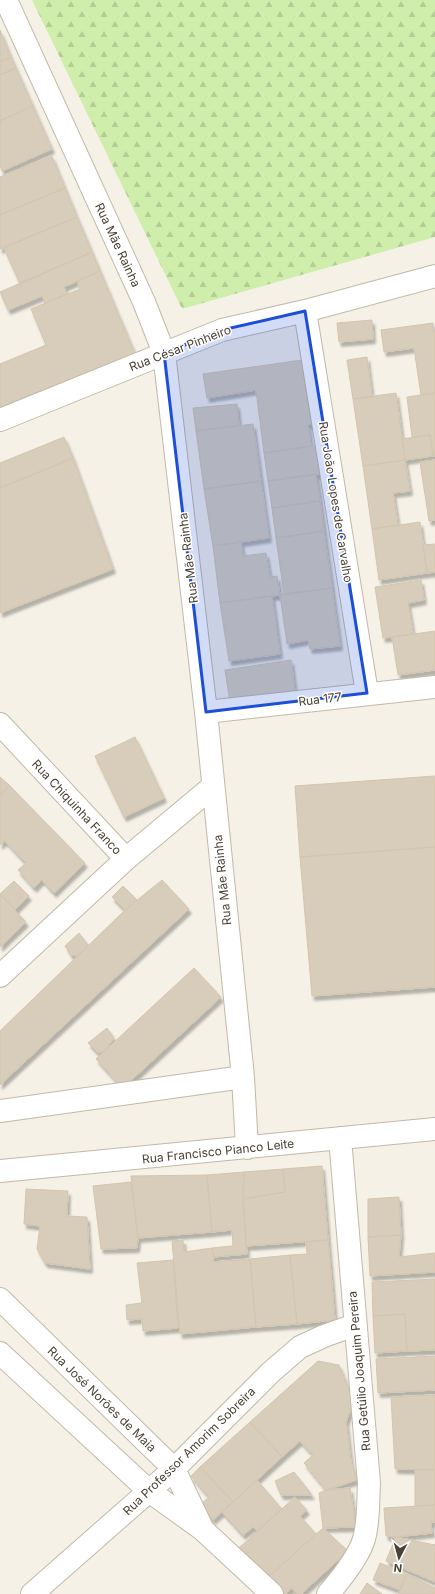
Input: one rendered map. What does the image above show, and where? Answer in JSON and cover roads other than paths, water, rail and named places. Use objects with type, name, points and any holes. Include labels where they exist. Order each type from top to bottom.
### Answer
[{"type":"street","name":"Rua Mãe Rainha","points":[[6,0],[144,302],[164,353],[206,712],[212,787],[243,1077],[247,1148]]},
{"type":"street","name":"Rua César Pinheiro","points":[[0,420],[222,330],[435,276]]},
{"type":"street","name":"Rua João Lopes de Carvalho","points":[[305,310],[367,693]]},
{"type":"street","name":"Rua 177","points":[[206,712],[367,693],[435,687]]},
{"type":"street","name":"Rua Chiquinha Franco","points":[[0,724],[126,859],[212,787]]},
{"type":"street","points":[[0,976],[126,859]]},
{"type":"street","points":[[0,1111],[243,1077]]},
{"type":"street","name":"Rua Francisco Pianco Leite","points":[[0,1171],[435,1129]]},
{"type":"street","name":"Rua Getúlio Joaquim Pereira","points":[[328,1594],[342,1577],[364,1540],[368,1516],[369,1483],[340,1138]]},
{"type":"street","name":"Rua José Norões de Maia","points":[[0,1299],[174,1469],[202,1529]]},
{"type":"street","name":"Rua Professor Amorim Sobreira","points":[[32,1594],[174,1469],[271,1372],[300,1347],[324,1336],[355,1325]]},
{"type":"street","name":"Rua José Norões de Maia","points":[[0,1353],[149,1491],[202,1529],[272,1594]]}]
